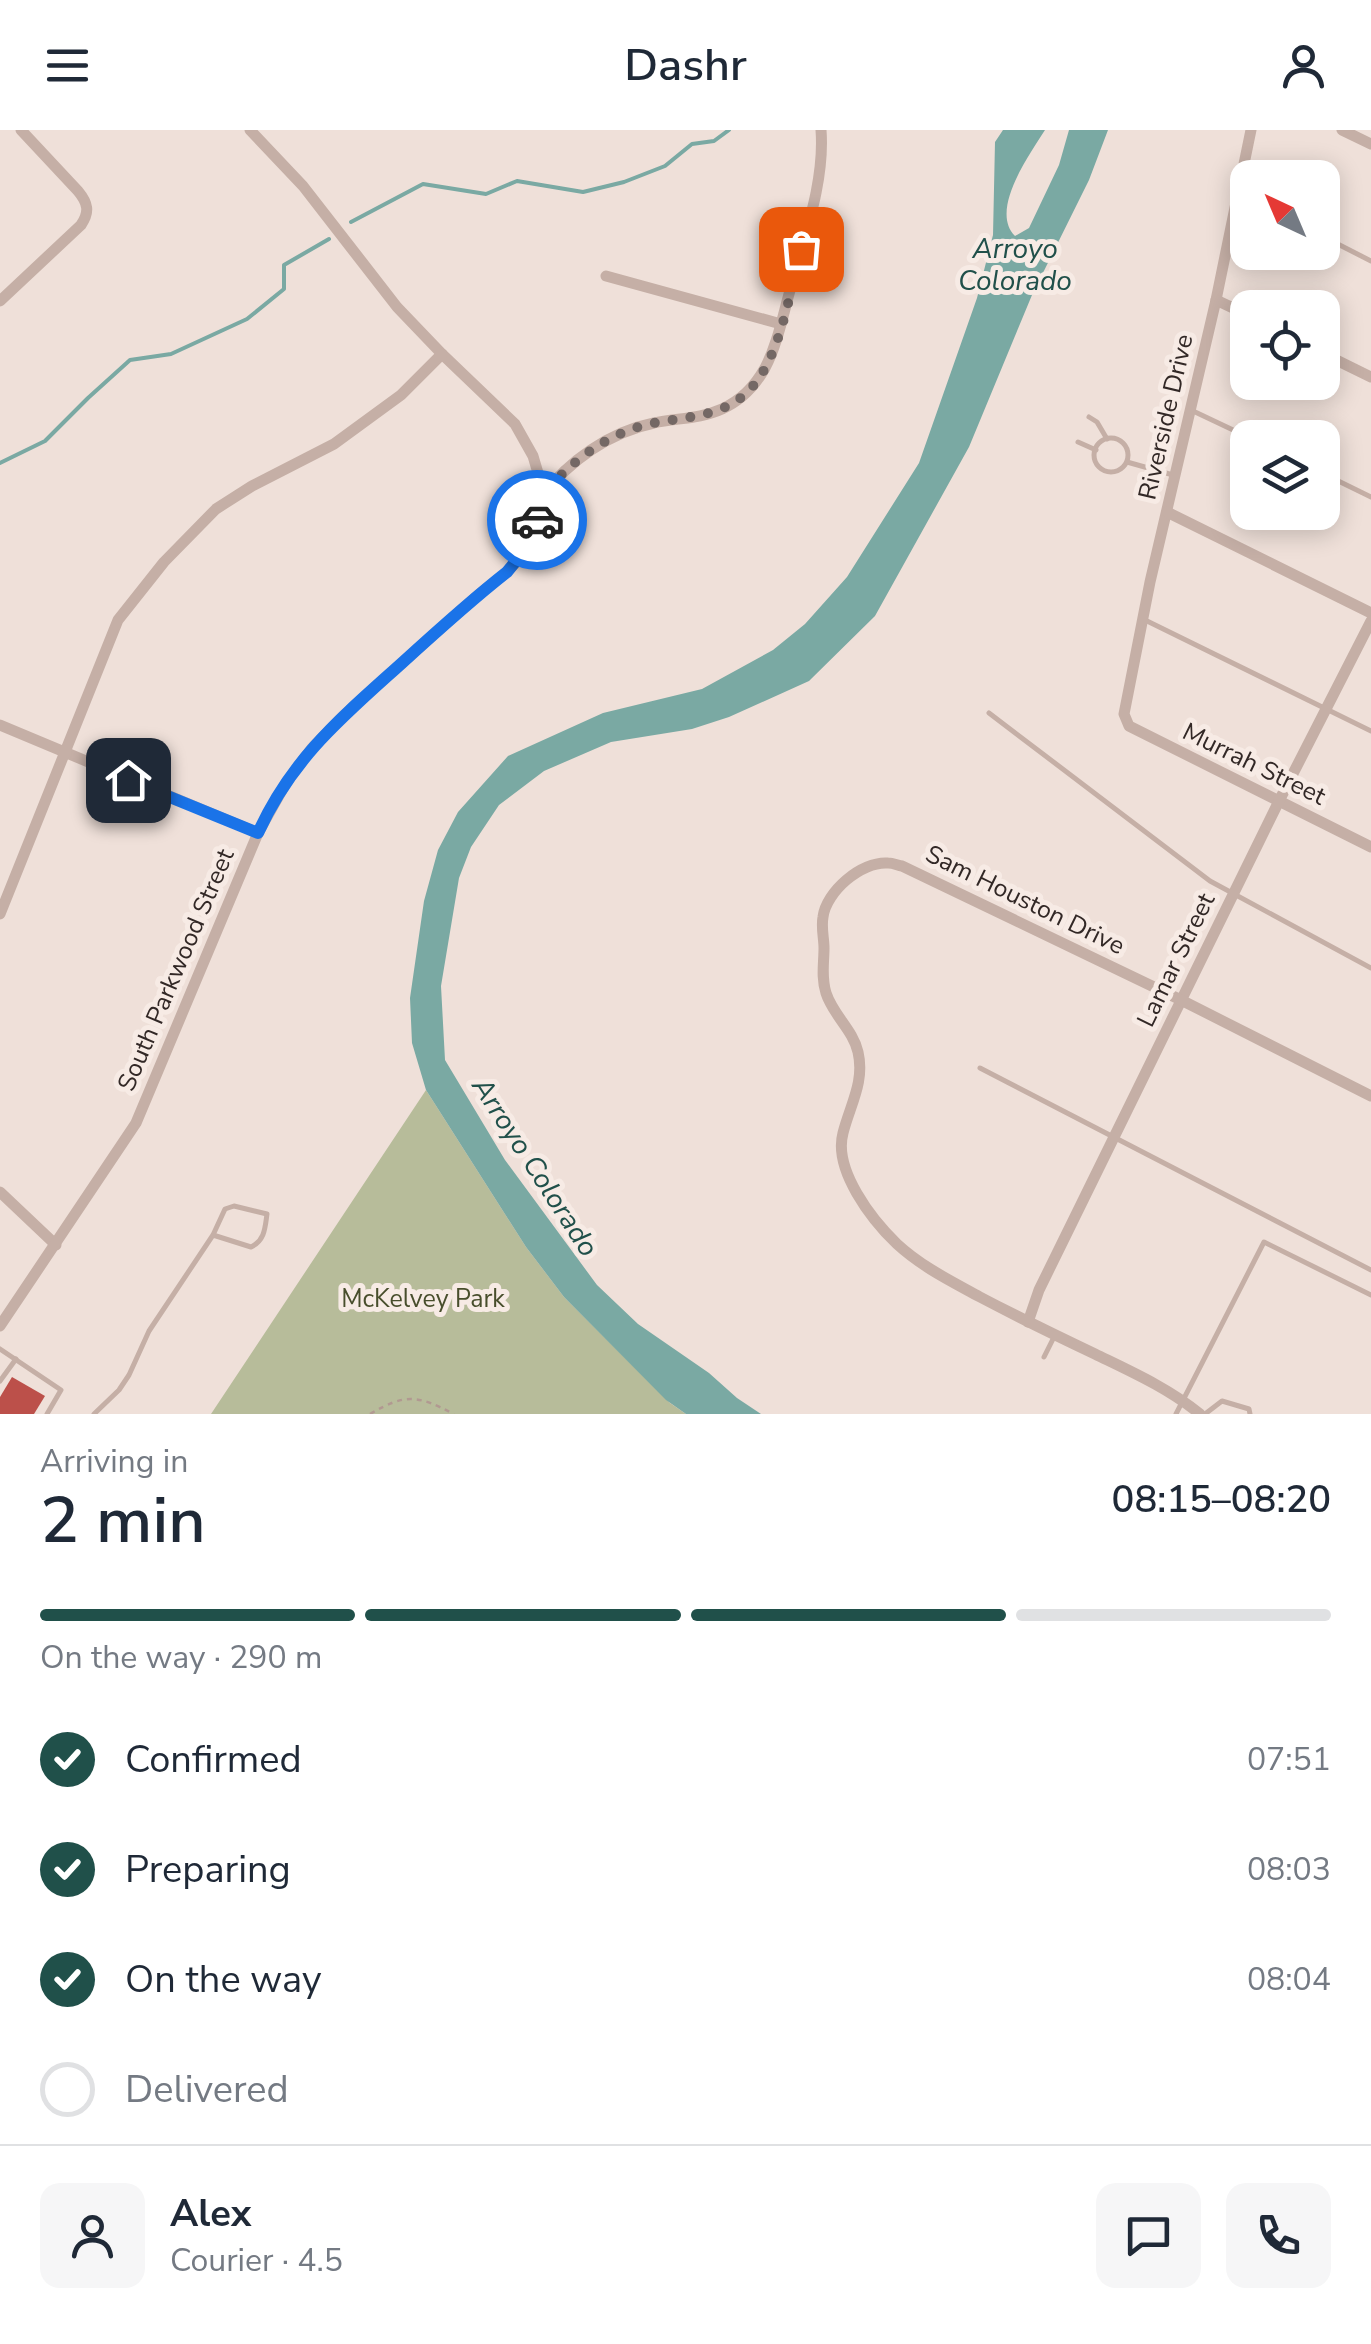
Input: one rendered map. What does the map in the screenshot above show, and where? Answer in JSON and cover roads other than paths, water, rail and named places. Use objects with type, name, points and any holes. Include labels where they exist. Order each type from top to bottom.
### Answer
[{"type":"street","points":[[0,301],[81,225],[88,209],[78,191],[20,130]]},
{"type":"street","points":[[250,130],[303,186],[398,307],[515,424],[533,456],[541,497]]},
{"type":"street","name":"South Parkwood Street","points":[[0,1326],[136,1123],[258,833],[286,783],[312,748],[520,558],[536,524],[541,497],[582,456],[612,437],[652,423],[718,411],[753,386],[765,368],[781,324],[820,172],[821,130]]},
{"type":"street","name":"Riverside Drive","points":[[1247,160],[1251,130]]},
{"type":"street","points":[[1342,130],[1371,144]]},
{"type":"street","name":"Riverside Drive","points":[[1124,714],[1142,619],[1230,246]]},
{"type":"street","points":[[606,276],[781,324]]},
{"type":"street","points":[[1216,300],[1230,307]]},
{"type":"street","points":[[0,914],[118,620],[164,562],[216,509],[334,444],[401,395],[442,354]]},
{"type":"street","points":[[1340,361],[1371,376]]},
{"type":"street","points":[[1168,512],[1371,613]]},
{"type":"street","name":"Lamar Street","points":[[1028,1322],[1039,1290],[1371,621]]},
{"type":"street","name":"Murrah Street","points":[[1124,714],[1129,726],[1371,846]]},
{"type":"street","points":[[0,725],[258,833]]},
{"type":"street","name":"Sam Houston Drive","points":[[1203,1414],[1150,1380],[929,1270],[881,1227],[847,1175],[840,1146],[859,1086],[860,1069],[852,1036],[833,1009],[823,980],[823,915],[828,901],[847,879],[872,865],[886,862],[902,866],[1371,1096]]},
{"type":"street","points":[[0,1192],[56,1245]]},
{"type":"lane","points":[[1340,245],[1371,261]]},
{"type":"lane","points":[[1190,410],[1230,429]]},
{"type":"lane","points":[[1088,417],[1097,422],[1107,439]]},
{"type":"lane","points":[[1107,439],[1118,440],[1128,451],[1119,470],[1102,470],[1096,461],[1096,450],[1107,439]]},
{"type":"lane","points":[[1078,442],[1096,450]]},
{"type":"lane","points":[[1126,462],[1176,476]]},
{"type":"lane","points":[[1340,482],[1371,497]]},
{"type":"lane","points":[[1142,619],[1371,731]]},
{"type":"lane","points":[[990,713],[1210,882],[1371,968]]},
{"type":"lane","points":[[980,1068],[1371,1270]]},
{"type":"lane","points":[[94,1414],[119,1390],[149,1331],[213,1236],[225,1209],[234,1206],[268,1214],[263,1237],[251,1247],[213,1236]]},
{"type":"lane","points":[[1176,1414],[1264,1242],[1371,1295]]},
{"type":"lane","points":[[1044,1357],[1055,1335]]},
{"type":"lane","points":[[0,1349],[61,1390],[47,1414]]},
{"type":"lane","points":[[1,1377],[16,1359]]},
{"type":"lane","points":[[1203,1414],[1222,1402],[1249,1409],[1250,1414]]},
{"type":"water","name":"Arroyo Colorado","points":[[1003,130],[1045,130],[1009,197],[1008,225],[1015,236],[1029,228],[1059,165],[1069,130],[1108,130],[1089,180],[1032,295],[969,447],[875,616],[809,681],[729,717],[692,729],[611,742],[544,771],[499,805],[471,847],[459,878],[441,986],[445,1060],[505,1160],[597,1285],[638,1324],[761,1414],[686,1414],[666,1400],[564,1297],[526,1247],[426,1090],[412,1043],[410,998],[424,901],[438,850],[458,812],[508,756],[603,713],[702,689],[773,650],[805,624],[847,577],[919,463],[977,298],[993,235],[995,142]]},
{"type":"waterway","points":[[351,222],[423,184],[486,194],[517,181],[583,192],[665,166],[692,144],[714,141],[729,130]]},
{"type":"waterway","points":[[0,463],[45,441],[130,360],[171,354],[247,319],[284,289],[284,265],[329,239]]},
{"type":"park label","name":"McKelvey Park","points":[[423,1299]]}]
